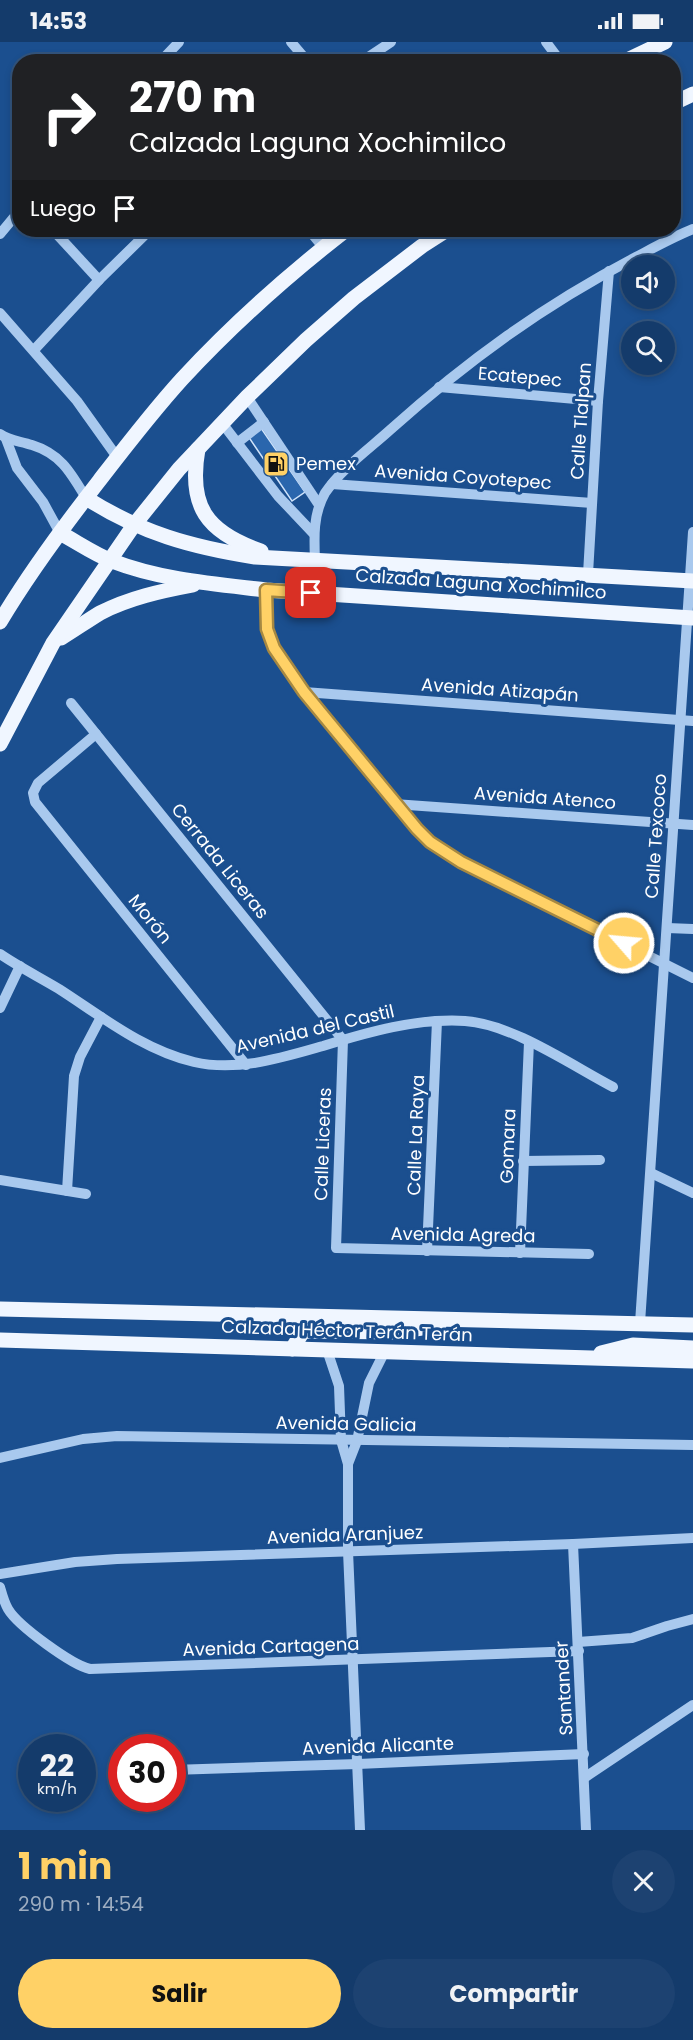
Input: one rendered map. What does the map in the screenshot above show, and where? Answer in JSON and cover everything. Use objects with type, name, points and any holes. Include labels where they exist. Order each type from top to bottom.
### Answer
[{"type":"main road","points":[[640,54],[665,42]]},
{"type":"main road","points":[[0,622],[60,533],[162,402],[222,338],[337,237]]},
{"type":"main road","points":[[0,744],[53,643],[134,525],[179,469],[247,397],[306,340],[354,298],[436,237]]},
{"type":"main road","points":[[198,449],[194,472],[195,489],[200,505],[209,520],[223,534],[237,542],[284,559]]},
{"type":"main road","name":"Calzada Laguna Xochimilco","points":[[86,498],[134,525],[165,537],[223,552],[284,559],[691,581]]},
{"type":"main road","name":"Calzada Laguna Xochimilco","points":[[60,533],[110,561],[156,574],[206,583],[266,590],[690,617]]},
{"type":"main road","points":[[53,643],[101,613],[129,600],[206,583]]},
{"type":"main road","name":"Calzada Héctor Terán Terán","points":[[0,1309],[693,1325]]},
{"type":"main road","points":[[292,1348],[302,1333],[307,1330],[398,1332],[468,1319]]},
{"type":"main road","name":"Calzada Héctor Terán Terán","points":[[0,1340],[693,1361]]},
{"type":"main road","points":[[583,1358],[633,1346],[693,1348]]},
{"type":"street","points":[[170,54],[179,42]]},
{"type":"street","points":[[291,42],[301,54]]},
{"type":"street","points":[[373,54],[391,42]]},
{"type":"street","points":[[0,234],[12,220]]},
{"type":"street","points":[[59,237],[99,280]]},
{"type":"street","points":[[34,350],[143,237]]},
{"type":"street","points":[[314,237],[323,248]]},
{"type":"street","points":[[315,560],[314,533],[319,505],[332,484],[439,387],[538,313],[609,271],[677,237]]},
{"type":"street","name":"Calle Tlalpan","points":[[588,574],[598,401],[609,271]]},
{"type":"street","points":[[0,313],[77,401],[117,457]]},
{"type":"street","name":"Ecatepec","points":[[439,387],[598,401]]},
{"type":"street","points":[[247,397],[319,505]]},
{"type":"street","points":[[237,443],[264,422]]},
{"type":"street","points":[[222,423],[278,496],[314,533]]},
{"type":"street","points":[[3,436],[34,445],[64,463],[86,498]]},
{"type":"street","points":[[3,436],[17,468],[43,502],[60,533]]},
{"type":"street","name":"Avenida Coyotepec","points":[[332,484],[592,503]]},
{"type":"street","name":"Calle Texcoco","points":[[640,1323],[680,721],[690,617],[693,531]]},
{"type":"street","points":[[266,590],[269,639],[304,692],[394,804],[430,842],[461,862],[693,978]]},
{"type":"street","name":"Avenida Atizapán","points":[[304,692],[693,721]]},
{"type":"street","name":"Cerrada Liceras","points":[[71,703],[343,1040]]},
{"type":"street","name":"Morón","points":[[96,734],[38,783],[33,793],[35,802],[246,1065]]},
{"type":"street","name":"Avenida Atenco","points":[[394,804],[693,825]]},
{"type":"street","points":[[667,927],[693,929]]},
{"type":"street","name":"Avenida del Castil","points":[[1,955],[143,1043],[169,1054],[202,1063],[246,1065],[401,1026],[437,1021],[466,1021],[488,1025],[529,1042],[613,1087]]},
{"type":"street","points":[[0,1008],[20,966]]},
{"type":"street","points":[[67,1191],[74,1076],[80,1057],[100,1017]]},
{"type":"street","name":"Calle La Raya","points":[[427,1251],[437,1021]]},
{"type":"street","name":"Calle Liceras","points":[[336,1248],[343,1040]]},
{"type":"street","name":"Gomara","points":[[520,1253],[529,1042]]},
{"type":"street","points":[[523,1161],[600,1160]]},
{"type":"street","points":[[651,1173],[693,1193]]},
{"type":"street","points":[[0,1180],[86,1194]]},
{"type":"street","name":"Avenida Agreda","points":[[336,1248],[589,1254]]},
{"type":"street","points":[[327,1350],[339,1386],[341,1440],[348,1464],[348,1551],[360,1830]]},
{"type":"street","points":[[348,1464],[357,1441],[369,1383],[385,1351]]},
{"type":"street","name":"Avenida Galicia","points":[[0,1458],[49,1446],[117,1436],[693,1445]]},
{"type":"street","name":"Avenida Aranjuez","points":[[0,1574],[75,1562],[693,1538]]},
{"type":"street","name":"Santander","points":[[573,1544],[586,1830]]},
{"type":"street","name":"Avenida Cartagena","points":[[0,1587],[8,1609],[16,1619],[72,1662],[90,1669],[354,1661],[579,1647],[632,1638],[693,1619]]},
{"type":"street","points":[[584,1778],[693,1706]]},
{"type":"street","name":"Avenida Alicante","points":[[186,1770],[584,1754]]},
{"type":"building","name":"Pemex","points":[[261,428],[305,492],[292,501],[248,436]]},
{"type":"place","name":"Pemex","points":[[276,464]]},
{"type":"route","points":[[311,593],[266,590],[269,639],[304,692],[394,804],[430,842],[444,852],[624,943]]}]
